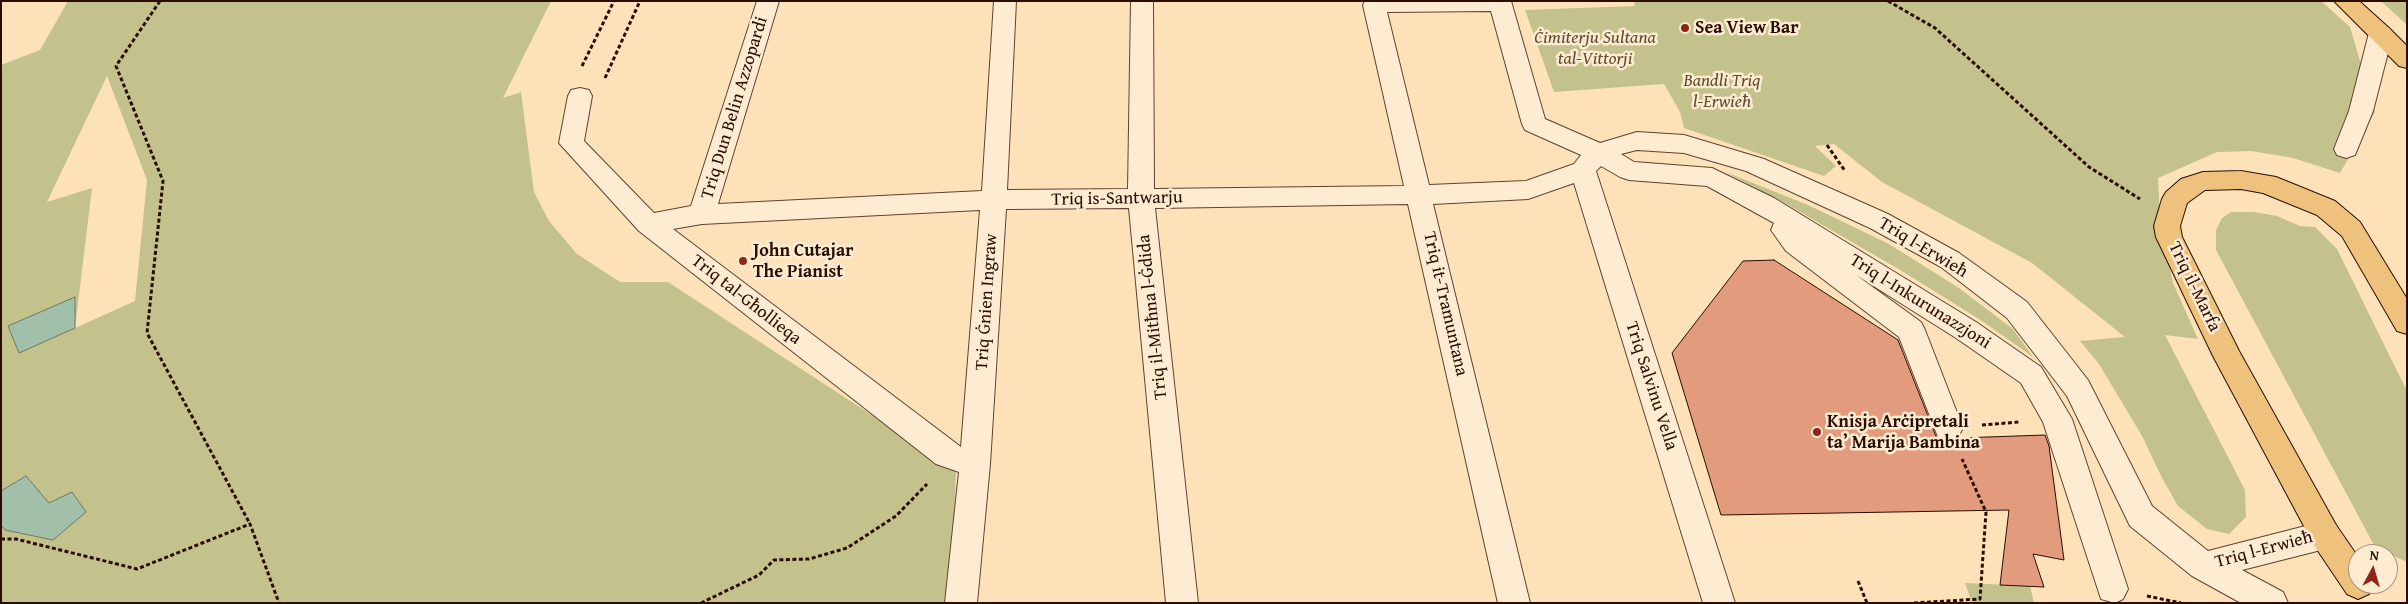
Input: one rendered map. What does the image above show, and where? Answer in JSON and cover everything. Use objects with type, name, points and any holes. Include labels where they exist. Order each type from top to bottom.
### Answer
[{"type":"main road","points":[[2345,1],[2381,33],[2407,60]]},
{"type":"main road","name":"Triq il-Marfa","points":[[2348,569],[2325,534],[2227,356],[2169,237],[2168,217],[2175,199],[2190,186],[2203,181],[2250,181],[2267,184],[2299,195],[2326,208],[2351,230],[2407,324]]},
{"type":"street","name":"Triq Dun Belin Azzopardi","points":[[702,214],[768,1]]},
{"type":"street","name":"Triq Ġnien Ingraw","points":[[961,603],[961,459],[994,200],[1005,1]]},
{"type":"street","name":"Triq il-Mitħna l-Ġdida","points":[[1142,1],[1142,199],[1182,603]]},
{"type":"street","name":"Triq it-Tramuntana","points":[[1500,3],[1374,5],[1514,603]]},
{"type":"street","name":"Triq l-Inkurunazzjoni","points":[[1500,3],[1534,124],[1590,161],[1629,171],[1712,177],[1765,205],[1966,330],[2031,375],[2057,419],[2112,589]]},
{"type":"street","points":[[2346,149],[2361,111],[2381,33]]},
{"type":"street","name":"Triq tal-Għollieqa","points":[[580,96],[571,143],[648,224],[961,459]]},
{"type":"street","name":"Triq l-Erwieħ","points":[[1590,161],[1637,140],[1684,144],[1755,165],[1879,221],[1950,260],[2017,310],[2078,388],[2141,516],[2203,566],[2272,603]]},
{"type":"street","name":"Triq is-Santwarju","points":[[648,224],[702,214],[994,200],[1420,195],[1528,190],[1590,161]]},
{"type":"street","name":"Triq Salvinu Vella","points":[[1590,161],[1719,603]]},
{"type":"street","points":[[1765,205],[1795,244],[1911,330],[1948,428]]},
{"type":"street","name":"Triq l-Erwieħ","points":[[2203,566],[2325,534]]},
{"type":"path","points":[[160,1],[116,66],[163,181],[147,333],[250,524],[279,603]]},
{"type":"path","points":[[580,96],[578,76],[614,1]]},
{"type":"path","points":[[605,78],[640,1]]},
{"type":"path","points":[[1888,1],[1935,28],[2090,167],[2168,217]]},
{"type":"path","points":[[1914,603],[1980,599],[1986,512],[1948,428],[2057,419]]},
{"type":"path","points":[[701,603],[759,574],[774,560],[809,559],[847,548],[896,516],[930,480],[961,459]]},
{"type":"path","points":[[1,539],[16,539],[137,569],[250,524]]},
{"type":"path","points":[[1858,581],[1867,603]]},
{"type":"green space","points":[[68,1],[551,1],[503,98],[521,92],[534,192],[549,221],[577,254],[620,282],[668,282],[956,470],[951,603],[1,603],[1,65],[40,50]],"holes":[[[107,76],[147,180],[135,301],[75,328],[92,188],[47,202]]]},
{"type":"green space","points":[[1634,1],[2321,1],[2350,27],[2375,112],[2340,173],[2293,158],[2251,151],[2217,152],[2158,178],[2160,221],[2173,283],[2198,339],[2165,335],[2245,490],[2246,517],[2229,534],[2207,529],[2178,506],[2142,436],[2099,364],[2080,341],[2125,337],[2032,263],[1882,182],[1834,144],[1815,146],[1836,166],[1824,176],[1684,128],[1680,112],[1664,84],[1554,92],[1525,10],[1635,6]]},
{"type":"green space","points":[[2381,1],[2407,1],[2407,25]]},
{"type":"green space","points":[[1723,171],[1808,205],[1889,244],[1959,288],[2013,329],[2033,357],[1982,321],[1902,271],[1781,201]]},
{"type":"green space","points":[[2231,212],[2254,212],[2277,216],[2300,226],[2315,227],[2337,249],[2407,391],[2407,562],[2398,558],[2398,544],[2373,544],[2216,250],[2216,230],[2222,218]]},
{"type":"green space","points":[[1965,583],[2030,586],[2034,603],[1972,603]]},
{"type":"shaded area","points":[[75,297],[75,328],[19,353],[8,326]]},
{"type":"shaded area","points":[[26,476],[49,503],[72,492],[86,512],[53,540],[5,530],[1,525],[1,491]]},
{"type":"building","name":"Knisja Arċipretali ta’ Marija Bambina","points":[[1774,260],[1898,340],[1937,439],[1949,442],[1959,438],[2045,435],[2049,446],[2064,560],[2033,554],[2044,587],[2000,585],[2009,510],[1721,515],[1672,353],[1743,261]]},
{"type":"place","name":"Sea View Bar","points":[[1685,28]]},
{"type":"place","name":"John Cutajar The Pianist","points":[[743,261]]},
{"type":"place","name":"Knisja Arċipretali ta’ Marija Bambina","points":[[1817,432]]},
{"type":"park label","name":"Ċimiterju Sultana tal-Vittorji","points":[[1595,48]]},
{"type":"park label","name":"Bandli Triq l-Erwieħ","points":[[1722,91]]}]
